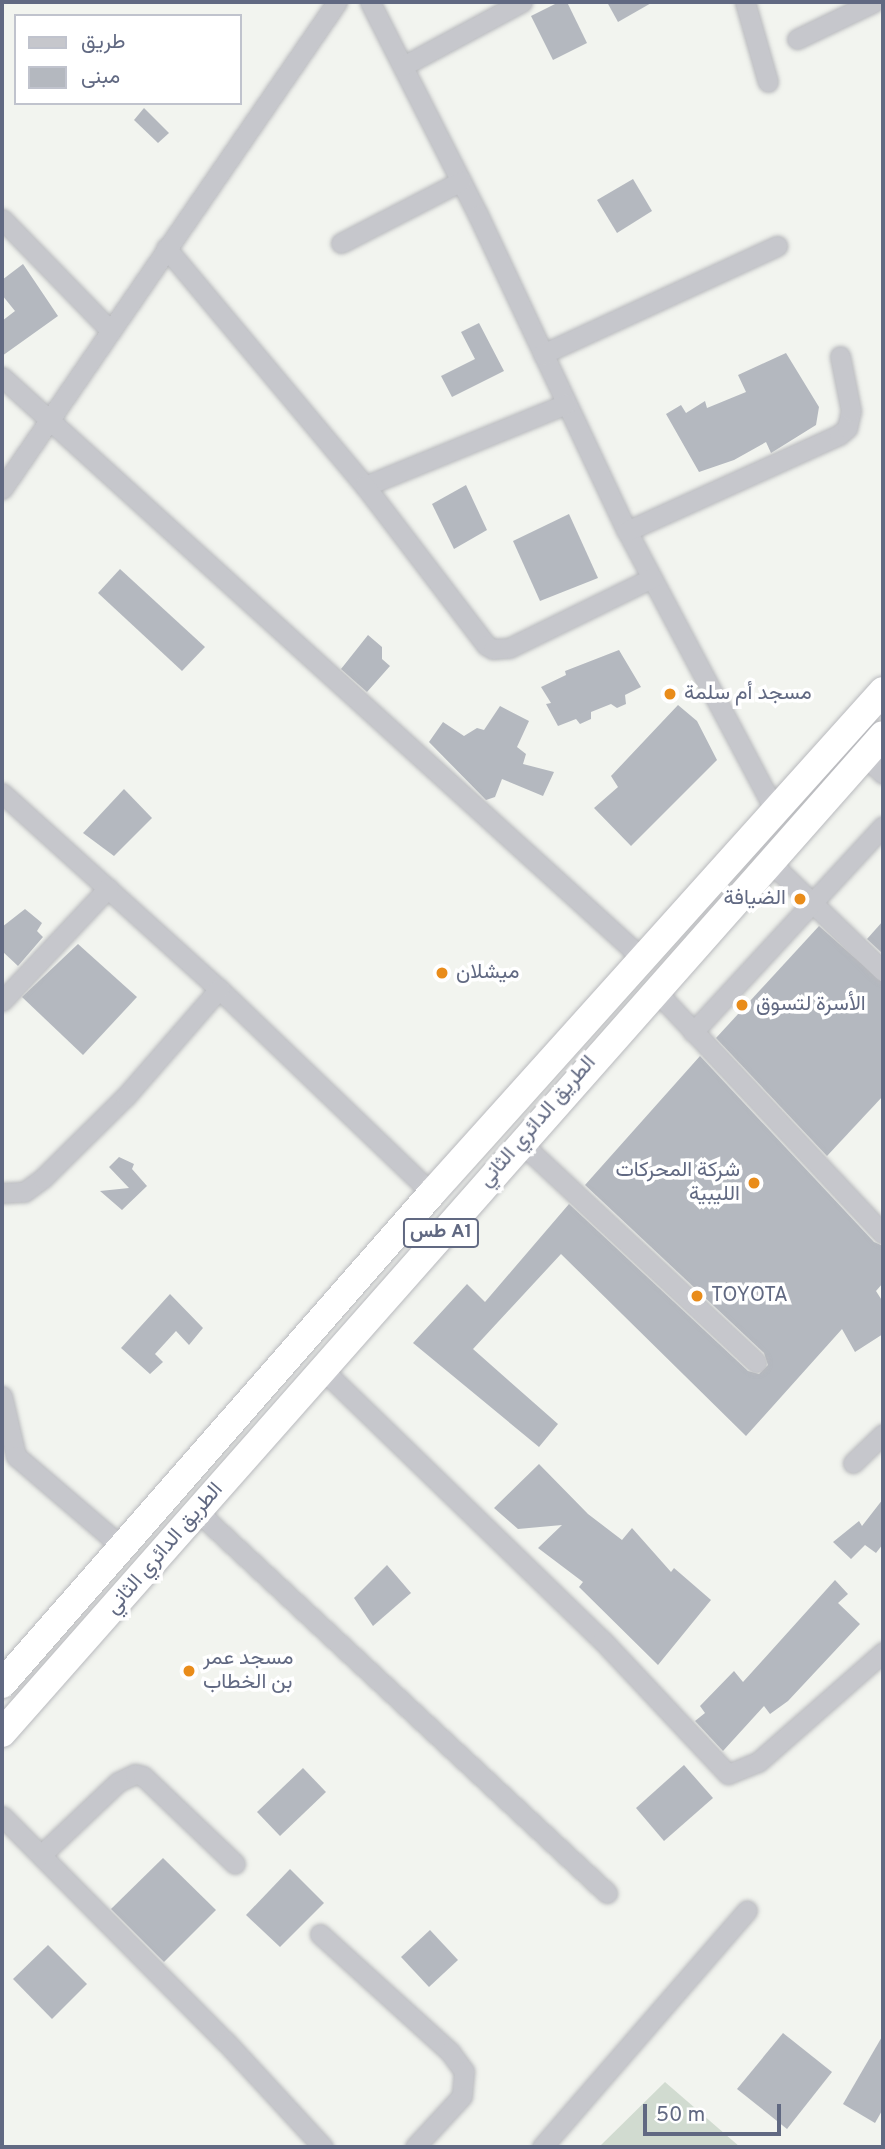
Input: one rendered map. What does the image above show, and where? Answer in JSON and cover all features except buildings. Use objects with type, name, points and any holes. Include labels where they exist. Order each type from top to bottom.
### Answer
[{"type":"highway","name":"الطريق الدائري الثاني","points":[[2,1683],[432,1193],[883,691]]},
{"type":"highway","name":"الطريق الدائري الثاني","points":[[2,1733],[654,989],[879,748]]},
{"type":"street","points":[[2,489],[337,2]]},
{"type":"street","points":[[370,2],[461,181],[627,531],[775,811]]},
{"type":"street","points":[[403,66],[522,2]]},
{"type":"street","points":[[745,2],[768,82]]},
{"type":"street","points":[[797,39],[874,2]]},
{"type":"street","points":[[341,243],[461,181]]},
{"type":"street","points":[[2,219],[110,330]]},
{"type":"street","points":[[543,354],[777,246]]},
{"type":"street","points":[[166,248],[365,486],[486,645],[493,649],[509,648],[652,578]]},
{"type":"street","points":[[627,531],[839,435],[847,428],[851,411],[840,356]]},
{"type":"street","points":[[2,377],[642,958]]},
{"type":"street","points":[[365,486],[566,404]]},
{"type":"street","points":[[2,793],[219,989],[432,1193]]},
{"type":"street","points":[[694,1032],[883,826]]},
{"type":"street","points":[[770,862],[883,971]]},
{"type":"street","points":[[2,1001],[107,888]]},
{"type":"street","points":[[2,1193],[24,1192],[43,1178],[126,1096],[219,989]]},
{"type":"street","points":[[654,989],[883,1234]]},
{"type":"street","points":[[520,1142],[756,1362]]},
{"type":"street","points":[[321,1369],[602,1640],[728,1774],[758,1762],[883,1652]]},
{"type":"street","points":[[2,1396],[16,1456],[121,1546]]},
{"type":"street","points":[[853,1463],[883,1434]]},
{"type":"street","points":[[198,1512],[607,1893]]},
{"type":"street","points":[[41,1856],[118,1782],[135,1774],[143,1776],[235,1864]]},
{"type":"street","points":[[2,1816],[226,2042],[323,2147]]},
{"type":"street","points":[[542,2147],[747,1910]]},
{"type":"street","points":[[320,1934],[450,2052],[464,2071],[463,2096],[415,2147]]},
{"type":"shaded area","points":[[665,2082],[740,2147],[599,2147]]},
{"type":"place","name":"مسجد أم سلمة","points":[[670,694]]},
{"type":"place","name":"الضيافة","points":[[800,899]]},
{"type":"place","name":"ميشلان","points":[[442,973]]},
{"type":"place","name":"الأسرة لتسوق","points":[[742,1005]]},
{"type":"place","name":"شركة المحركات الليبية","points":[[754,1183]]},
{"type":"place","name":"TOYOTA","points":[[697,1296]]},
{"type":"place","name":"مسجد عمر بن الخطاب","points":[[189,1671]]}]
